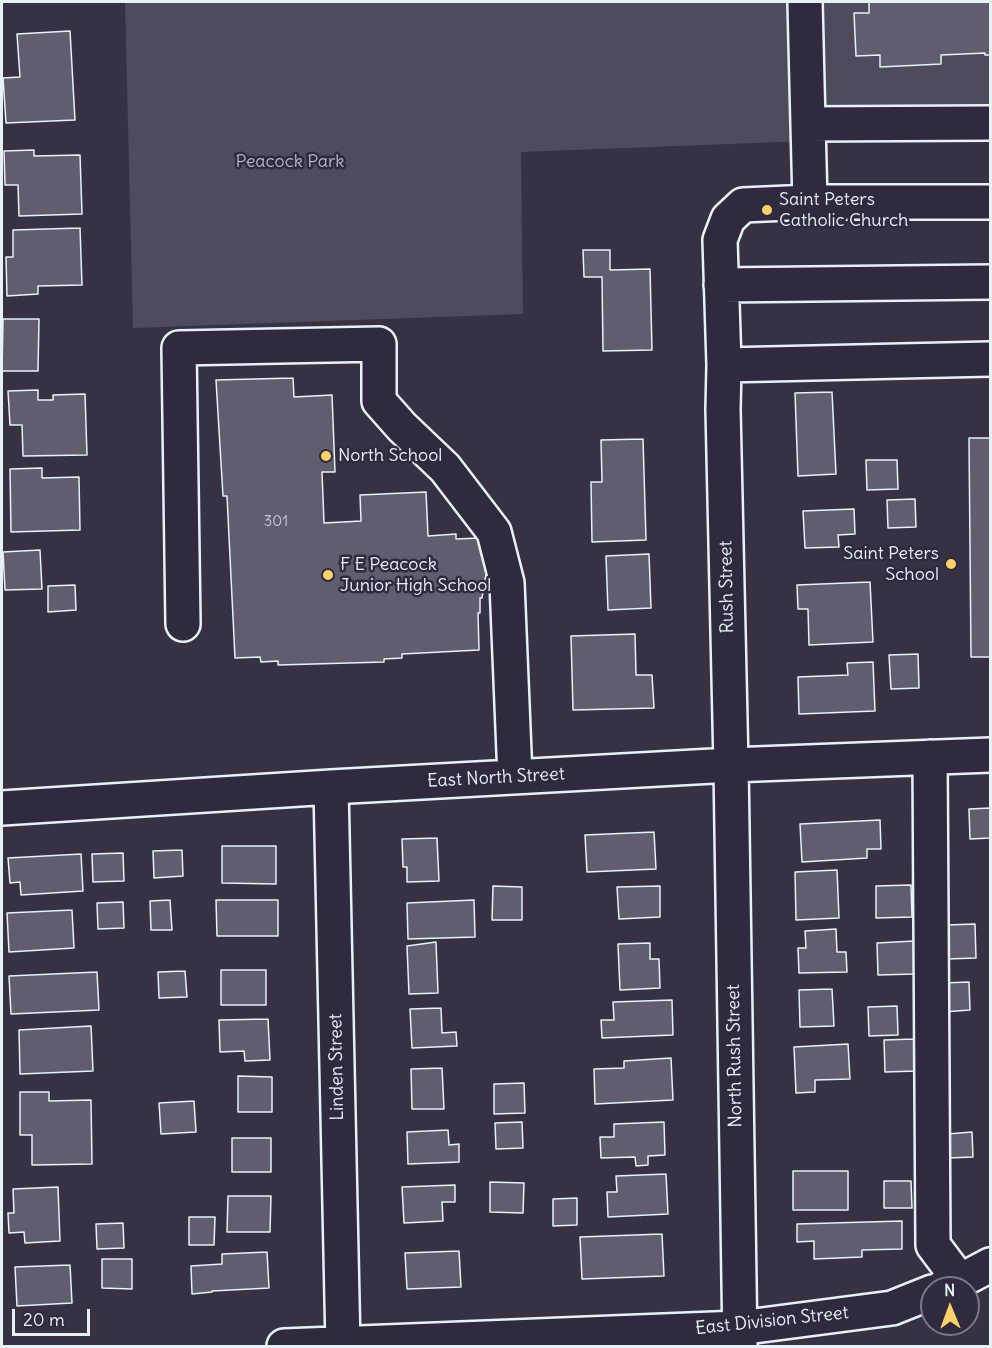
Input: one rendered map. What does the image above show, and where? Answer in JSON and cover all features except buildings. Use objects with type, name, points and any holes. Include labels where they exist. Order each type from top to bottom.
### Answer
[{"type":"street","points":[[805,2],[810,202]]},
{"type":"street","points":[[808,124],[990,123]]},
{"type":"street","name":"Rush Street","points":[[730,765],[720,240],[728,219],[744,205],[810,202],[990,202]]},
{"type":"street","points":[[721,285],[990,282]]},
{"type":"street","points":[[183,624],[179,348],[379,345],[379,401],[445,468],[494,532],[507,583],[515,777]]},
{"type":"street","points":[[724,365],[990,359]]},
{"type":"street","name":"East North Street","points":[[2,808],[730,765],[990,755]]},
{"type":"street","points":[[930,757],[933,1245],[942,1276]]},
{"type":"street","name":"North Rush Street","points":[[730,765],[739,1337]]},
{"type":"street","name":"Linden Street","points":[[331,787],[343,1345]]},
{"type":"street","name":"East Division Street","points":[[968,1276],[990,1265]]},
{"type":"street","name":"East Division Street","points":[[284,1347],[739,1337],[892,1308],[920,1297]]},
{"type":"green space","name":"Peacock Park","points":[[125,2],[990,2],[990,134],[521,152],[523,314],[133,328]]},
{"type":"place","name":"Saint Peters Catholic Church","points":[[767,210]]},
{"type":"place","name":"North School","points":[[326,456]]},
{"type":"place","name":"Saint Peters School","points":[[951,564]]},
{"type":"place","name":"F E Peacock Junior High School","points":[[328,575]]}]
